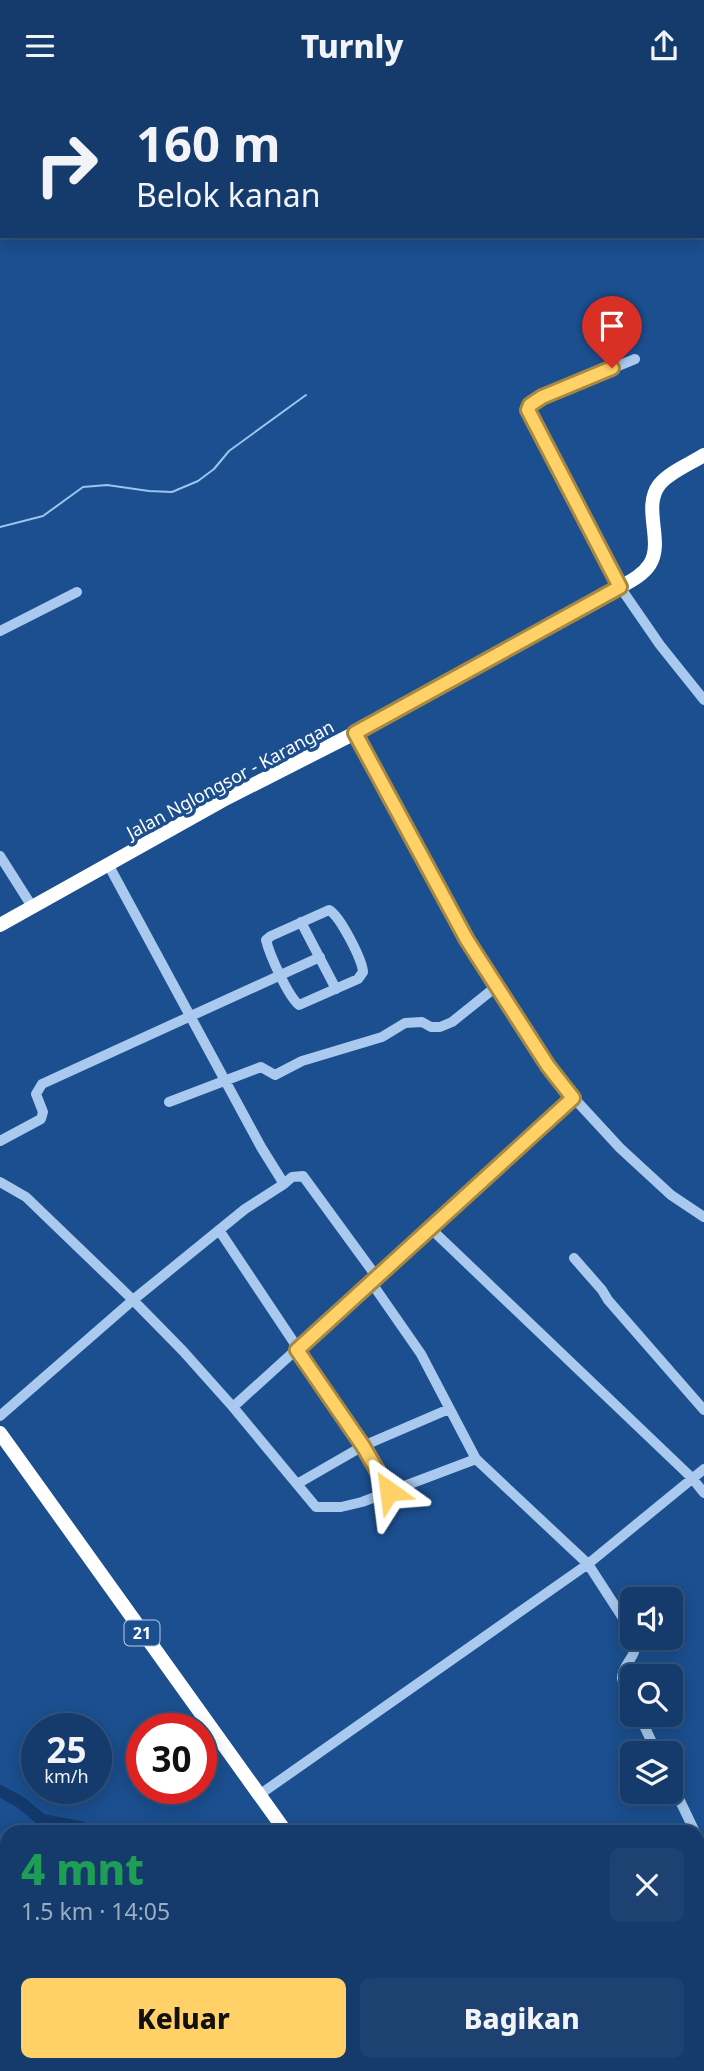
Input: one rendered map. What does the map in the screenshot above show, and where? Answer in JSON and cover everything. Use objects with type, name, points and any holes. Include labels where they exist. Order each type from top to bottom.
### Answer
[{"type":"highway","name":"Jalan Nglongsor - Karangan","points":[[0,926],[227,798],[355,733],[643,573],[654,554],[654,495],[660,484],[704,455]]},
{"type":"highway","name":"21","points":[[0,1433],[281,1825]]},
{"type":"street","points":[[635,359],[542,397],[530,405],[528,410],[620,587],[660,645],[703,697]]},
{"type":"street","points":[[0,631],[77,592]]},
{"type":"street","points":[[355,733],[467,940],[554,1075],[620,1148],[671,1195],[704,1217]]},
{"type":"street","points":[[0,856],[33,908]]},
{"type":"street","points":[[109,866],[261,1147],[284,1184]]},
{"type":"street","points":[[331,910],[362,964],[363,972],[336,989],[299,1005],[281,975],[266,940],[301,922],[331,910]]},
{"type":"street","points":[[301,922],[336,989]]},
{"type":"street","points":[[0,1141],[41,1119],[43,1112],[36,1094],[42,1084],[320,957]]},
{"type":"street","points":[[169,1102],[261,1067],[275,1075],[302,1061],[382,1037],[405,1023],[422,1022],[431,1027],[440,1027],[452,1022],[497,986]]},
{"type":"street","points":[[233,1407],[573,1098]]},
{"type":"street","points":[[0,1416],[133,1300],[245,1209],[292,1177],[303,1176],[421,1354],[476,1459],[588,1564],[620,1613]]},
{"type":"street","points":[[0,1182],[26,1197],[183,1351],[316,1507],[326,1509],[362,1501],[476,1459]]},
{"type":"street","points":[[429,1227],[692,1478],[704,1493]]},
{"type":"street","points":[[219,1230],[363,1446],[389,1491]]},
{"type":"street","points":[[575,1258],[704,1410]]},
{"type":"street","points":[[297,1484],[363,1446],[450,1409]]},
{"type":"street","points":[[260,1795],[588,1564],[704,1469]]},
{"type":"street","points":[[682,1804],[692,1825]]},
{"type":"waterway","points":[[0,527],[43,516],[83,487],[107,485],[172,492],[198,481],[214,469],[229,451],[306,395]]},
{"type":"waterway","points":[[0,1791],[20,1802],[42,1820],[68,1825]]},
{"type":"route","points":[[389,1491],[363,1446],[297,1350],[573,1098],[548,1066],[467,940],[355,733],[620,587],[528,410],[534,401],[612,368]]}]
